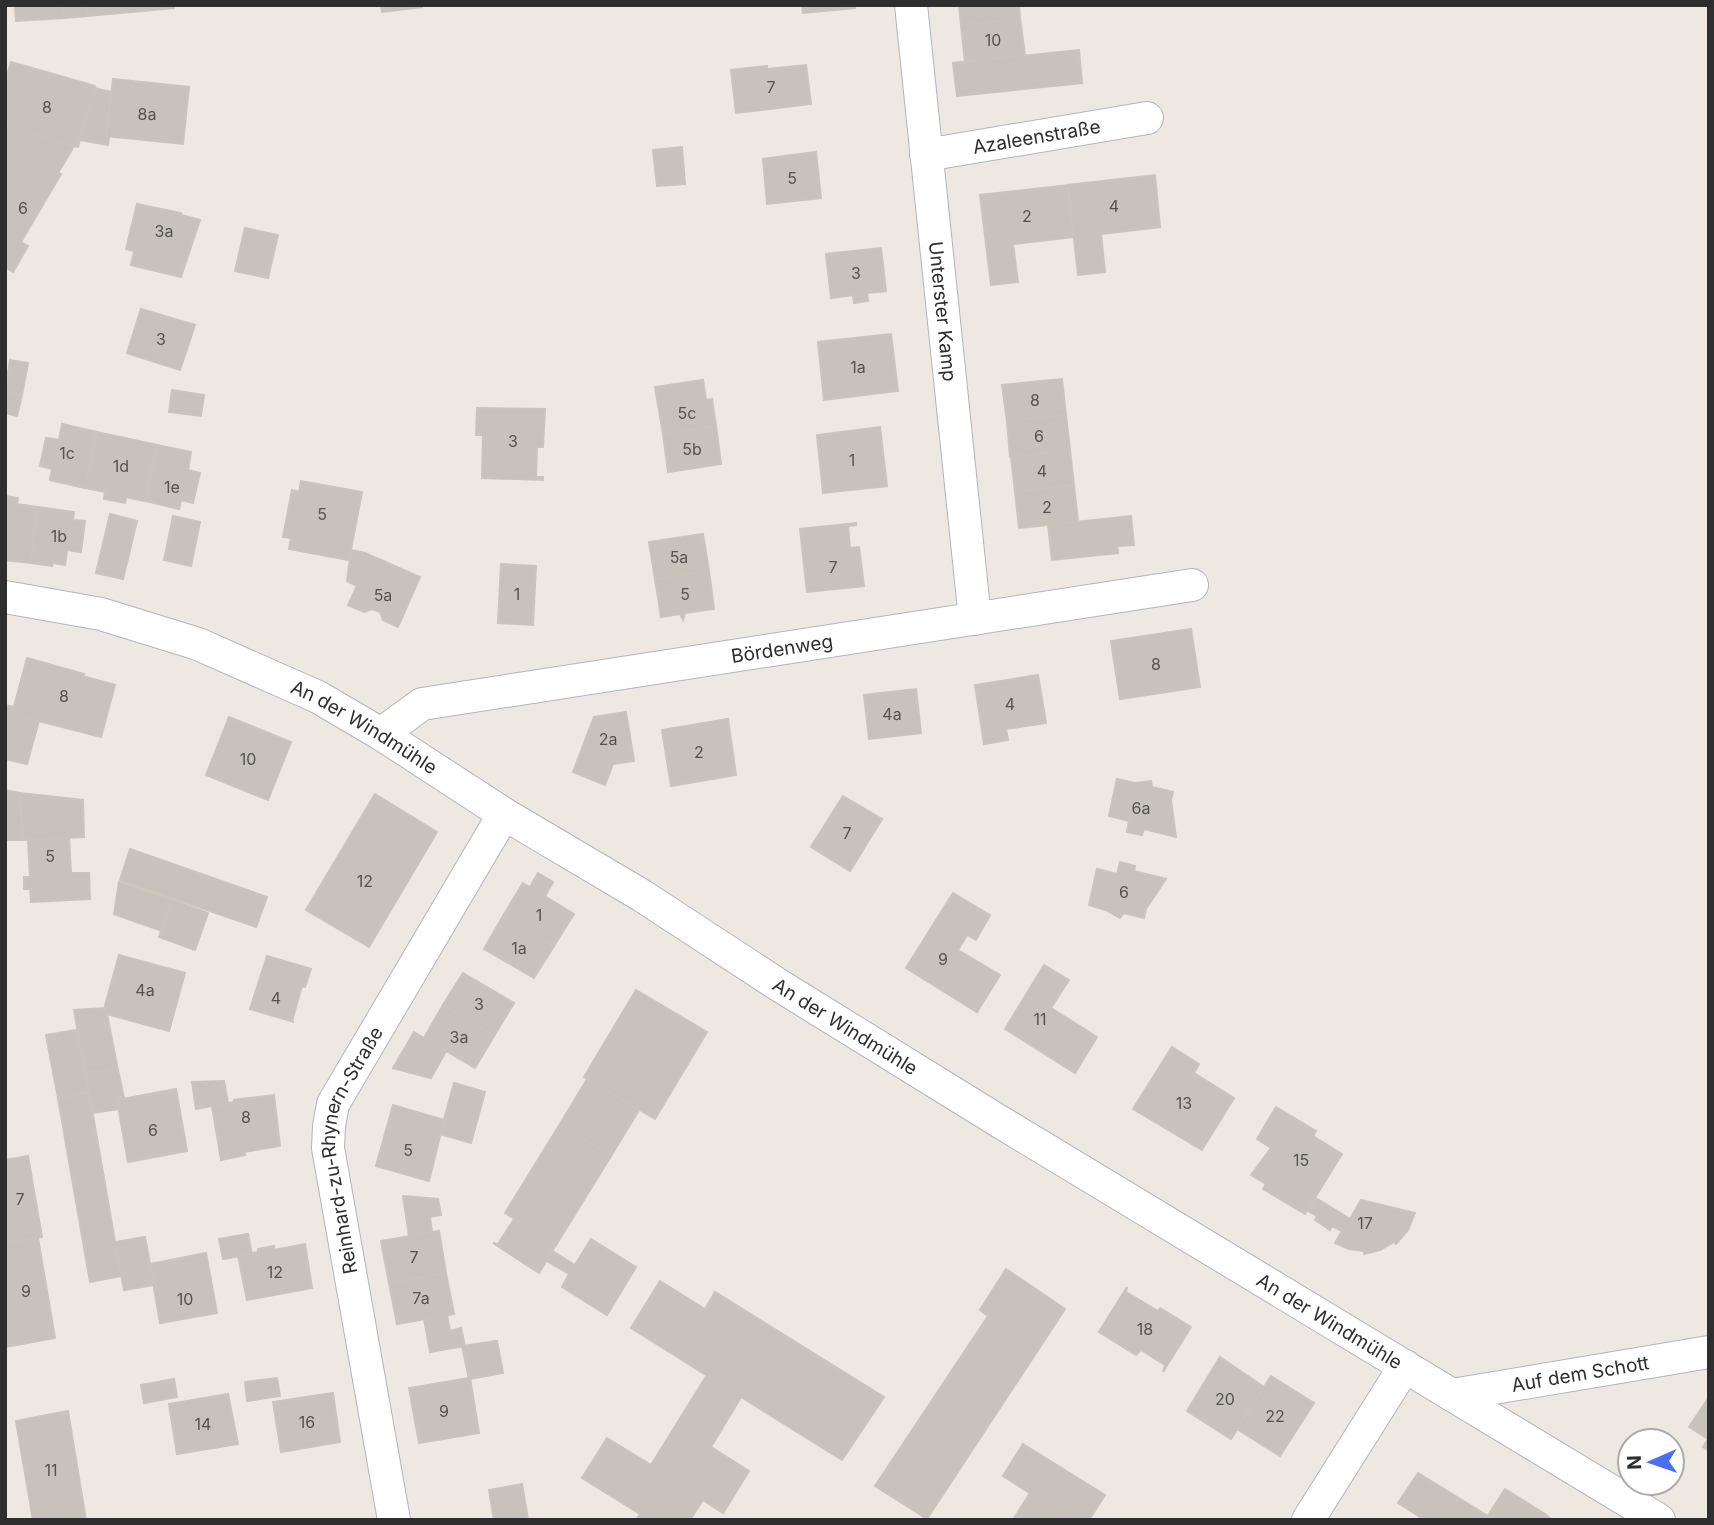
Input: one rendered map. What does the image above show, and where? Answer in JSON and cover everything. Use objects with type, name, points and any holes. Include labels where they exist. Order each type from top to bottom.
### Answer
[{"type":"street","name":"Unterster Kamp","points":[[911,5],[975,618]]},
{"type":"street","name":"Azaleenstraße","points":[[926,155],[1147,118]]},
{"type":"street","name":"Bördenweg","points":[[381,734],[422,704],[1192,585]]},
{"type":"street","name":"An der Windmühle","points":[[5,597],[101,614],[198,644],[318,697],[381,734],[504,814],[641,895],[777,984],[997,1120],[1659,1520]]},
{"type":"street","name":"Reinhard-zu-Rhynern-Straße","points":[[394,1520],[328,1148],[329,1126],[333,1104],[504,814]]},
{"type":"street","name":"Auf dem Schott","points":[[1452,1395],[1709,1352]]},
{"type":"street","points":[[1308,1520],[1405,1366]]},
{"type":"building","points":[[15,5],[63,5],[64,18],[16,21]]},
{"type":"building","points":[[63,5],[87,5],[88,16],[64,18]]},
{"type":"building","points":[[87,5],[174,5],[174,8],[88,16]]},
{"type":"building","points":[[381,5],[422,5],[422,7],[382,12]]},
{"type":"building","points":[[802,5],[855,5],[855,8],[803,13]]},
{"type":"building","points":[[959,5],[1019,5],[1020,19],[961,25]]},
{"type":"building","points":[[1020,19],[1025,55],[965,62],[961,25]]},
{"type":"building","points":[[1079,50],[1082,83],[957,96],[953,63]]},
{"type":"building","points":[[11,62],[95,86],[78,147],[5,126],[5,83]]},
{"type":"building","points":[[806,65],[811,104],[736,113],[731,70]]},
{"type":"building","points":[[113,79],[189,87],[183,144],[106,136]]},
{"type":"building","points":[[94,88],[111,92],[106,136],[109,136],[108,145],[80,140]]},
{"type":"building","points":[[5,126],[74,146],[58,173],[61,174],[21,242],[28,246],[13,272],[5,267]]},
{"type":"building","points":[[682,147],[685,184],[657,186],[653,150]]},
{"type":"building","points":[[816,152],[821,198],[767,204],[763,159]]},
{"type":"building","points":[[1155,175],[1160,227],[1101,234],[1105,272],[1078,275],[1068,185]]},
{"type":"building","points":[[1068,185],[1073,237],[1013,244],[1018,282],[991,285],[980,195]]},
{"type":"building","points":[[137,204],[181,213],[200,220],[181,277],[131,265],[134,251],[126,249]]},
{"type":"building","points":[[245,228],[278,235],[268,278],[235,271]]},
{"type":"building","points":[[881,248],[886,291],[867,293],[868,301],[854,303],[853,295],[831,298],[826,254]]},
{"type":"building","points":[[141,309],[195,325],[180,370],[127,353]]},
{"type":"building","points":[[891,334],[898,391],[824,400],[818,342]]},
{"type":"building","points":[[10,360],[28,363],[22,395],[5,392]]},
{"type":"building","points":[[1062,379],[1066,415],[1007,421],[1002,385]]},
{"type":"building","points":[[703,380],[706,400],[712,399],[716,426],[663,434],[655,387]]},
{"type":"building","points":[[172,390],[204,395],[201,416],[169,412]]},
{"type":"building","points":[[5,392],[22,395],[17,416],[5,413]]},
{"type":"building","points":[[477,408],[545,409],[543,447],[537,447],[536,477],[543,477],[543,480],[482,478],[483,435],[476,435]]},
{"type":"building","points":[[1066,415],[1070,450],[1010,457],[1007,421]]},
{"type":"building","points":[[62,424],[97,432],[85,488],[50,480],[52,469],[40,466],[46,438],[59,440]]},
{"type":"building","points":[[716,426],[721,464],[668,472],[663,434]]},
{"type":"building","points":[[880,427],[887,486],[823,493],[817,435]]},
{"type":"building","points":[[97,432],[157,445],[145,501],[126,497],[125,503],[104,499],[105,492],[85,488]]},
{"type":"building","points":[[157,445],[191,452],[188,470],[200,473],[193,503],[181,500],[179,509],[145,501]]},
{"type":"building","points":[[1070,450],[1074,485],[1015,492],[1011,457]]},
{"type":"building","points":[[301,481],[362,492],[349,560],[289,549],[291,538],[283,537],[292,490],[299,492]]},
{"type":"building","points":[[1074,485],[1078,522],[1019,528],[1015,492]]},
{"type":"building","points":[[5,496],[18,498],[17,504],[38,507],[30,563],[5,560]]},
{"type":"building","points":[[38,507],[74,512],[73,520],[85,521],[81,552],[67,550],[65,565],[30,563]]},
{"type":"building","points":[[110,514],[137,521],[123,579],[96,573]]},
{"type":"building","points":[[173,516],[200,522],[191,566],[164,560]]},
{"type":"building","points":[[1131,516],[1134,545],[1117,546],[1118,553],[1052,560],[1048,525]]},
{"type":"building","points":[[856,523],[848,526],[850,548],[859,547],[864,586],[807,592],[800,529]]},
{"type":"building","points":[[703,534],[709,571],[655,579],[649,542]]},
{"type":"building","points":[[351,550],[365,553],[420,577],[398,627],[383,620],[380,612],[372,609],[364,612],[348,605],[357,586],[347,581]]},
{"type":"building","points":[[501,564],[536,566],[533,625],[498,623]]},
{"type":"building","points":[[709,571],[714,609],[685,613],[683,620],[680,614],[661,617],[655,579]]},
{"type":"building","points":[[1191,629],[1200,687],[1120,699],[1111,641]]},
{"type":"building","points":[[27,658],[115,685],[101,737],[12,714]]},
{"type":"building","points":[[1038,675],[1046,723],[1006,729],[1008,740],[984,744],[975,685]]},
{"type":"building","points":[[916,689],[921,733],[869,739],[864,695]]},
{"type":"building","points":[[5,705],[14,707],[12,714],[39,721],[27,764],[5,759]]},
{"type":"building","points":[[626,712],[634,761],[613,764],[605,785],[573,772],[594,717]]},
{"type":"building","points":[[229,717],[291,742],[268,800],[206,775]]},
{"type":"building","points":[[728,719],[736,775],[671,786],[662,730]]},
{"type":"building","points":[[1117,779],[1135,783],[1151,781],[1152,787],[1173,792],[1171,800],[1176,837],[1144,829],[1142,835],[1127,832],[1129,821],[1109,816]]},
{"type":"building","points":[[5,790],[20,793],[23,840],[5,840]]},
{"type":"building","points":[[20,793],[83,800],[84,837],[23,840]]},
{"type":"building","points":[[375,794],[437,832],[369,947],[306,910]]},
{"type":"building","points":[[843,796],[882,819],[850,871],[811,847]]},
{"type":"building","points":[[69,838],[71,873],[89,873],[90,899],[31,902],[30,889],[24,889],[24,877],[30,877],[28,840]]},
{"type":"building","points":[[130,849],[267,897],[256,927],[120,880]]},
{"type":"building","points":[[1120,862],[1135,866],[1134,871],[1166,879],[1146,909],[1144,918],[1124,913],[1120,918],[1089,905],[1097,869],[1117,874]]},
{"type":"building","points":[[538,873],[553,882],[545,896],[530,887]]},
{"type":"building","points":[[119,882],[172,900],[162,931],[114,914]]},
{"type":"building","points":[[523,883],[574,914],[554,946],[503,916]]},
{"type":"building","points":[[953,893],[990,915],[976,940],[967,935],[958,950],[1000,975],[977,1012],[906,968]]},
{"type":"building","points":[[172,900],[208,913],[195,950],[159,937]]},
{"type":"building","points":[[503,916],[554,946],[534,978],[484,949]]},
{"type":"building","points":[[119,955],[185,973],[169,1031],[103,1013]]},
{"type":"building","points":[[267,956],[311,969],[305,987],[302,986],[292,1021],[294,1022],[250,1009]]},
{"type":"building","points":[[1044,965],[1069,980],[1051,1008],[1097,1037],[1075,1073],[1005,1029]]},
{"type":"building","points":[[463,973],[514,1003],[494,1036],[443,1005]]},
{"type":"building","points":[[636,990],[707,1032],[655,1119],[584,1077]]},
{"type":"building","points":[[443,1005],[494,1036],[475,1068],[424,1038]]},
{"type":"building","points":[[105,1008],[103,1013],[107,1014],[118,1070],[85,1072],[74,1010]]},
{"type":"building","points":[[77,1030],[89,1092],[58,1098],[46,1035]]},
{"type":"building","points":[[414,1032],[446,1051],[431,1078],[393,1068]]},
{"type":"building","points":[[1172,1047],[1199,1064],[1194,1073],[1234,1098],[1202,1150],[1133,1109]]},
{"type":"building","points":[[118,1070],[124,1098],[117,1100],[119,1109],[92,1113],[85,1072]]},
{"type":"building","points":[[587,1079],[639,1110],[611,1156],[560,1124]]},
{"type":"building","points":[[224,1081],[228,1103],[196,1109],[192,1082]]},
{"type":"building","points":[[454,1083],[485,1092],[471,1143],[440,1134]]},
{"type":"building","points":[[176,1089],[187,1151],[128,1162],[117,1100]]},
{"type":"building","points":[[89,1092],[121,1276],[90,1282],[58,1098]]},
{"type":"building","points":[[274,1095],[280,1146],[244,1152],[245,1155],[221,1160],[212,1106]]},
{"type":"building","points":[[393,1105],[444,1120],[429,1181],[376,1166]]},
{"type":"building","points":[[1276,1107],[1316,1131],[1313,1136],[1342,1154],[1305,1214],[1263,1189],[1266,1184],[1251,1175],[1271,1148],[1257,1139]]},
{"type":"building","points":[[560,1124],[611,1156],[556,1245],[505,1213]]},
{"type":"building","points":[[28,1156],[42,1237],[5,1243],[5,1160]]},
{"type":"building","points":[[403,1196],[438,1199],[441,1215],[430,1217],[432,1232],[409,1236]]},
{"type":"building","points":[[1316,1198],[1350,1219],[1361,1200],[1415,1213],[1408,1230],[1396,1244],[1394,1242],[1380,1250],[1364,1254],[1364,1251],[1335,1243],[1342,1231],[1332,1226],[1330,1230],[1315,1220],[1317,1216],[1308,1211]]},
{"type":"building","points":[[514,1219],[556,1245],[539,1273],[493,1243],[498,1244]]},
{"type":"building","points":[[439,1231],[446,1273],[389,1283],[381,1241]]},
{"type":"building","points":[[248,1234],[252,1254],[223,1259],[219,1239]]},
{"type":"building","points":[[145,1237],[154,1285],[124,1290],[115,1242]]},
{"type":"building","points":[[38,1238],[55,1338],[5,1347],[5,1243]]},
{"type":"building","points":[[591,1239],[636,1267],[607,1315],[562,1287],[569,1274],[547,1261],[552,1251],[575,1265]]},
{"type":"building","points":[[305,1244],[312,1288],[247,1300],[238,1256],[274,1246],[274,1250]]},
{"type":"building","points":[[206,1253],[217,1313],[160,1323],[150,1264]]},
{"type":"building","points":[[1006,1269],[1065,1309],[927,1519],[875,1486],[988,1316],[980,1310]]},
{"type":"building","points":[[446,1273],[454,1314],[397,1324],[389,1283]]},
{"type":"building","points":[[660,1281],[705,1309],[715,1292],[884,1397],[842,1460],[631,1328]]},
{"type":"building","points":[[1127,1287],[1126,1292],[1191,1327],[1163,1372],[1165,1365],[1141,1350],[1136,1355],[1099,1332]]},
{"type":"building","points":[[447,1315],[450,1331],[461,1328],[465,1346],[430,1352],[424,1319]]},
{"type":"building","points":[[497,1341],[503,1373],[469,1379],[462,1346]]},
{"type":"building","points":[[1220,1357],[1264,1387],[1231,1439],[1187,1411]]},
{"type":"building","points":[[707,1375],[741,1397],[711,1447],[749,1471],[723,1513],[703,1500],[690,1520],[636,1520],[640,1514],[582,1478],[607,1438],[651,1465]]},
{"type":"building","points":[[1271,1376],[1314,1403],[1280,1456],[1237,1429]]},
{"type":"building","points":[[277,1378],[280,1396],[247,1401],[245,1382]]},
{"type":"building","points":[[470,1378],[479,1433],[419,1443],[409,1388]]},
{"type":"building","points":[[174,1379],[177,1397],[144,1403],[141,1385]]},
{"type":"building","points":[[333,1393],[340,1442],[281,1452],[273,1402]]},
{"type":"building","points":[[228,1394],[238,1444],[177,1454],[169,1404]]},
{"type":"building","points":[[1709,1397],[1709,1451],[1703,1447],[1708,1439],[1689,1427]]},
{"type":"building","points":[[68,1411],[86,1520],[33,1520],[16,1421]]},
{"type":"building","points":[[1023,1444],[1105,1495],[1089,1520],[1072,1520],[1003,1476]]},
{"type":"building","points":[[1418,1473],[1488,1516],[1485,1520],[1425,1520],[1398,1503]]},
{"type":"building","points":[[522,1484],[528,1519],[494,1520],[489,1490]]},
{"type":"building","points":[[1505,1489],[1545,1514],[1552,1520],[1485,1520]]},
{"type":"building","points":[[1030,1493],[1072,1520],[1013,1520]]}]
